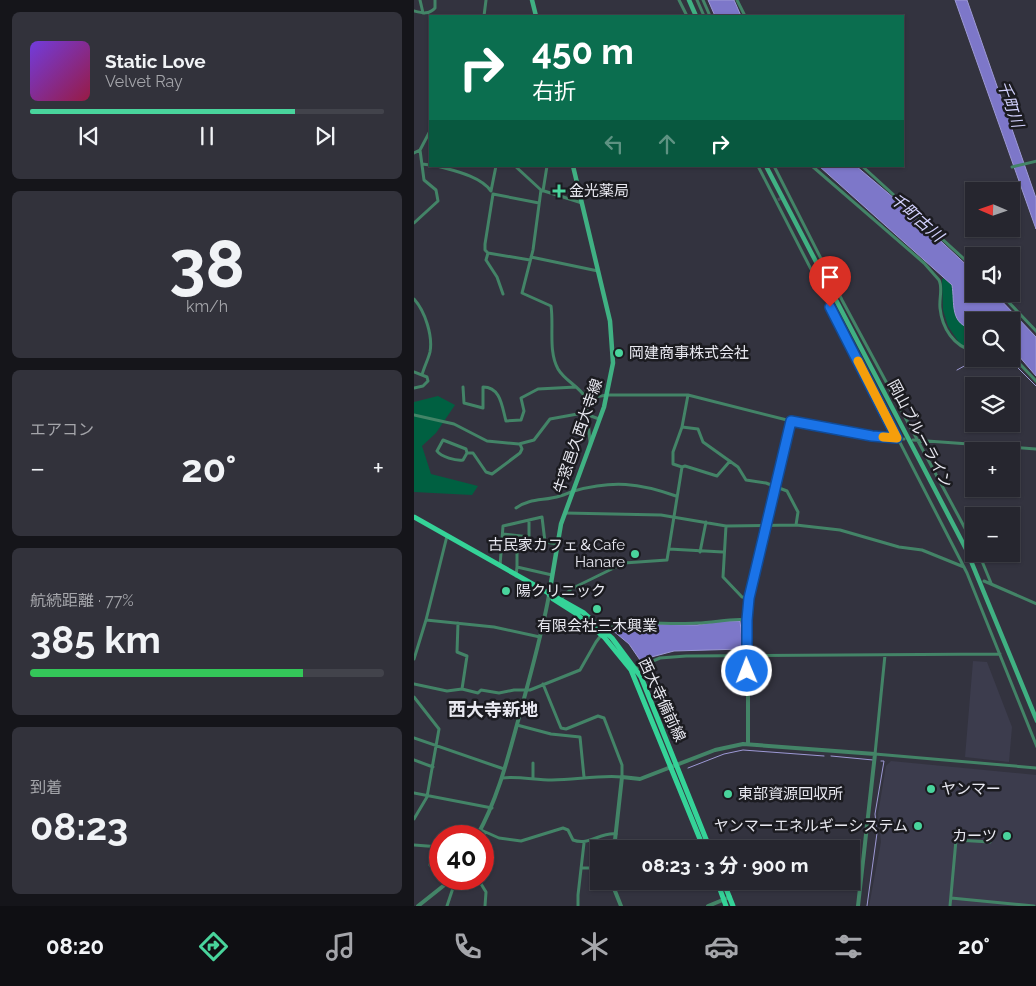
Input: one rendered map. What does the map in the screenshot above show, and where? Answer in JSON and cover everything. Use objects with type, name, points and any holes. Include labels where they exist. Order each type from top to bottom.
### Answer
[{"type":"main road","points":[[532,0],[536,15]]},
{"type":"main road","points":[[689,0],[696,15]]},
{"type":"main road","name":"牛窓邑久西大寺線","points":[[549,595],[557,544],[565,513],[608,395],[613,363],[613,342],[573,167]]},
{"type":"main road","name":"岡山ブルーライン","points":[[767,167],[966,548],[1036,721]]},
{"type":"main road","name":"西大寺備前線","points":[[414,517],[549,595],[602,632]]},
{"type":"main road","name":"西大寺備前線","points":[[549,595],[584,613],[634,669],[706,840]]},
{"type":"main road","name":"西大寺備前線","points":[[675,766],[701,840]]},
{"type":"main road","points":[[722,890],[733,906]]},
{"type":"main road","points":[[725,890],[726,906]]},
{"type":"street","points":[[420,0],[423,13]]},
{"type":"street","points":[[414,12],[423,13],[435,8],[435,0]]},
{"type":"street","points":[[484,15],[486,0]]},
{"type":"street","points":[[679,0],[686,15]]},
{"type":"street","points":[[697,0],[704,15]]},
{"type":"street","points":[[703,0],[710,15]]},
{"type":"street","points":[[737,0],[744,15]]},
{"type":"street","points":[[414,223],[418,218],[434,208],[438,201],[436,190],[424,180],[420,150],[429,132]]},
{"type":"street","points":[[414,153],[420,150]]},
{"type":"street","points":[[1012,167],[1036,162]]},
{"type":"street","points":[[422,164],[429,165]]},
{"type":"street","points":[[440,167],[469,176],[487,186],[492,193],[539,203]]},
{"type":"street","points":[[496,167],[485,250],[488,253],[486,260],[497,277],[503,294]]},
{"type":"street","points":[[516,167],[542,190],[582,204]]},
{"type":"street","points":[[547,167],[539,203],[531,258],[522,294],[551,306],[555,360],[563,375],[586,398],[590,445]]},
{"type":"street","points":[[759,167],[832,306],[897,438],[967,573],[1036,747]]},
{"type":"street","points":[[774,167],[786,195],[841,301],[965,528]]},
{"type":"street","points":[[813,167],[924,263],[940,280],[940,309],[948,331],[965,349]]},
{"type":"street","points":[[863,167],[965,260]]},
{"type":"street","points":[[488,253],[531,258],[598,271]]},
{"type":"street","points":[[414,299],[422,311],[431,341],[430,353],[422,375]]},
{"type":"street","points":[[1008,302],[1036,332]]},
{"type":"street","points":[[1020,364],[1036,382]]},
{"type":"street","points":[[414,372],[428,379],[427,384],[414,388]]},
{"type":"street","points":[[462,387],[464,403],[483,408],[483,387],[489,387],[500,395],[506,421],[514,421],[521,420],[524,411],[521,398],[538,389],[577,387]]},
{"type":"street","points":[[586,398],[608,395],[688,395],[791,421],[872,436],[904,439]]},
{"type":"street","points":[[688,395],[682,427],[671,462],[682,468],[685,466],[717,476],[730,461]]},
{"type":"street","points":[[414,416],[454,424],[488,441],[519,444],[534,440],[550,419],[582,413],[599,419]]},
{"type":"street","points":[[748,743],[747,620],[749,598],[791,421]]},
{"type":"street","points":[[682,427],[698,429],[703,442],[738,467],[746,480],[776,486],[787,491],[798,512],[796,525]]},
{"type":"street","points":[[443,440],[465,447],[467,453],[463,460],[459,461],[440,455],[437,451],[443,440]]},
{"type":"street","points":[[913,440],[1036,449]]},
{"type":"street","points":[[467,453],[472,453],[486,472],[492,474],[520,453],[522,447],[519,444]]},
{"type":"street","points":[[560,600],[571,589],[624,563],[667,560],[682,468]]},
{"type":"street","points":[[516,508],[526,501],[561,496],[573,491],[607,484],[646,486],[676,496]]},
{"type":"street","points":[[565,513],[674,516],[726,526],[796,525],[840,530],[899,547],[922,550],[964,567]]},
{"type":"street","points":[[500,566],[503,526],[542,517],[545,542]]},
{"type":"street","points":[[529,520],[529,540],[557,544]]},
{"type":"street","points":[[700,552],[706,522]]},
{"type":"street","points":[[726,526],[723,552],[725,581],[742,597],[749,598]]},
{"type":"street","points":[[503,534],[529,537]]},
{"type":"street","points":[[414,659],[447,536]]},
{"type":"street","points":[[669,549],[723,552]]},
{"type":"street","points":[[516,576],[517,551]]},
{"type":"street","points":[[982,562],[991,584]]},
{"type":"street","points":[[517,567],[552,575]]},
{"type":"street","points":[[967,573],[974,575]]},
{"type":"street","points":[[984,581],[1036,604]]},
{"type":"street","points":[[485,825],[502,778],[517,725],[549,595]]},
{"type":"street","points":[[426,620],[494,627],[540,637]]},
{"type":"street","points":[[414,684],[447,691],[462,689],[478,693],[481,690],[498,693],[514,690],[526,691],[583,667],[602,632],[608,626],[644,621],[672,624],[747,620]]},
{"type":"street","points":[[458,623],[457,652],[467,656],[462,689]]},
{"type":"street","points":[[634,669],[652,660],[672,656],[1000,654]]},
{"type":"street","points":[[858,906],[885,655]]},
{"type":"street","points":[[543,684],[561,728],[566,729],[598,716],[604,718],[622,765],[615,840]]},
{"type":"street","points":[[414,697],[439,728],[438,745],[427,797],[414,819]]},
{"type":"street","points":[[517,725],[558,735],[580,737],[584,778]]},
{"type":"street","points":[[414,738],[504,769]]},
{"type":"street","points":[[502,778],[512,776],[533,779],[622,777],[640,779],[723,748],[748,743],[1036,768]]},
{"type":"street","points":[[414,760],[433,766]]},
{"type":"street","points":[[533,763],[533,779]]},
{"type":"street","points":[[414,793],[492,808]]},
{"type":"street","points":[[494,836],[521,841],[563,828],[568,830],[573,840],[584,843],[608,833],[616,834]]},
{"type":"street","points":[[950,906],[956,840],[990,842]]},
{"type":"street","points":[[578,906],[584,843]]},
{"type":"street","points":[[414,845],[429,846]]},
{"type":"street","points":[[582,868],[590,868]]},
{"type":"street","points":[[414,903],[419,905],[438,890]]},
{"type":"street","points":[[447,906],[452,890]]},
{"type":"street","points":[[485,890],[485,906]]},
{"type":"street","points":[[615,890],[621,906]]},
{"type":"street","points":[[951,898],[1034,906]]},
{"type":"street","points":[[708,906],[727,899]]},
{"type":"shaded area","points":[[708,0],[734,0],[741,15],[715,15]]},
{"type":"shaded area","points":[[955,0],[967,0],[1036,198],[1036,229]]},
{"type":"shaded area","points":[[820,167],[857,167],[901,204],[965,264],[965,302],[1003,302],[1012,312],[965,312],[965,326],[957,318],[952,285]]},
{"type":"shaded area","points":[[1020,320],[1036,337],[1036,376],[1020,357]]},
{"type":"shaded area","points":[[721,621],[740,621],[743,649],[674,651],[640,660],[629,644],[611,629],[643,624],[697,625]]},
{"type":"shaded area","points":[[973,661],[987,662],[1012,727],[1009,762],[965,757]]},
{"type":"shaded area","points":[[891,761],[1036,775],[1036,906],[869,906],[881,842],[878,814],[886,766]]},
{"type":"green space","points":[[943,278],[952,285],[955,312],[960,323],[965,326],[965,348],[962,347],[948,326],[943,310]]},
{"type":"green space","points":[[438,396],[455,405],[436,433],[422,446],[431,474],[478,486],[472,495],[414,492],[414,402]]},
{"type":"waterway","points":[[957,370],[965,366]]},
{"type":"waterway","points":[[1018,368],[1037,387]]},
{"type":"waterway","points":[[688,768],[724,754],[743,750],[824,756]]},
{"type":"waterway","points":[[831,756],[873,760]]},
{"type":"waterway","points":[[867,906],[877,833],[875,814],[884,761],[881,761]]},
{"type":"tunnel","points":[[778,200],[784,196]]},
{"type":"slow traffic","points":[[858,361],[897,438],[883,437]]},
{"type":"place","name":"金光薬局","points":[[559,191]]},
{"type":"place","name":"岡建商事株式会社","points":[[619,353]]},
{"type":"place","name":"古民家カフェ＆Cafe Hanare","points":[[635,554]]},
{"type":"place","name":"陽クリニック","points":[[506,591]]},
{"type":"place","name":"有限会社三木興業","points":[[597,609]]},
{"type":"place","name":"ヤンマー","points":[[931,789]]},
{"type":"place","name":"東部資源回収所","points":[[728,794]]},
{"type":"place","name":"ヤンマーエネルギーシステム","points":[[918,826]]},
{"type":"place","name":"カーツ","points":[[1007,836]]},
{"type":"district","name":"西大寺新地","points":[[493,710]]},
{"type":"route","points":[[747,671],[749,598],[791,421],[872,436],[897,438],[830,307]]},
{"type":"water label","name":"千町川","points":[[1011,104]]},
{"type":"water label","name":"千町古川","points":[[917,217]]}]
